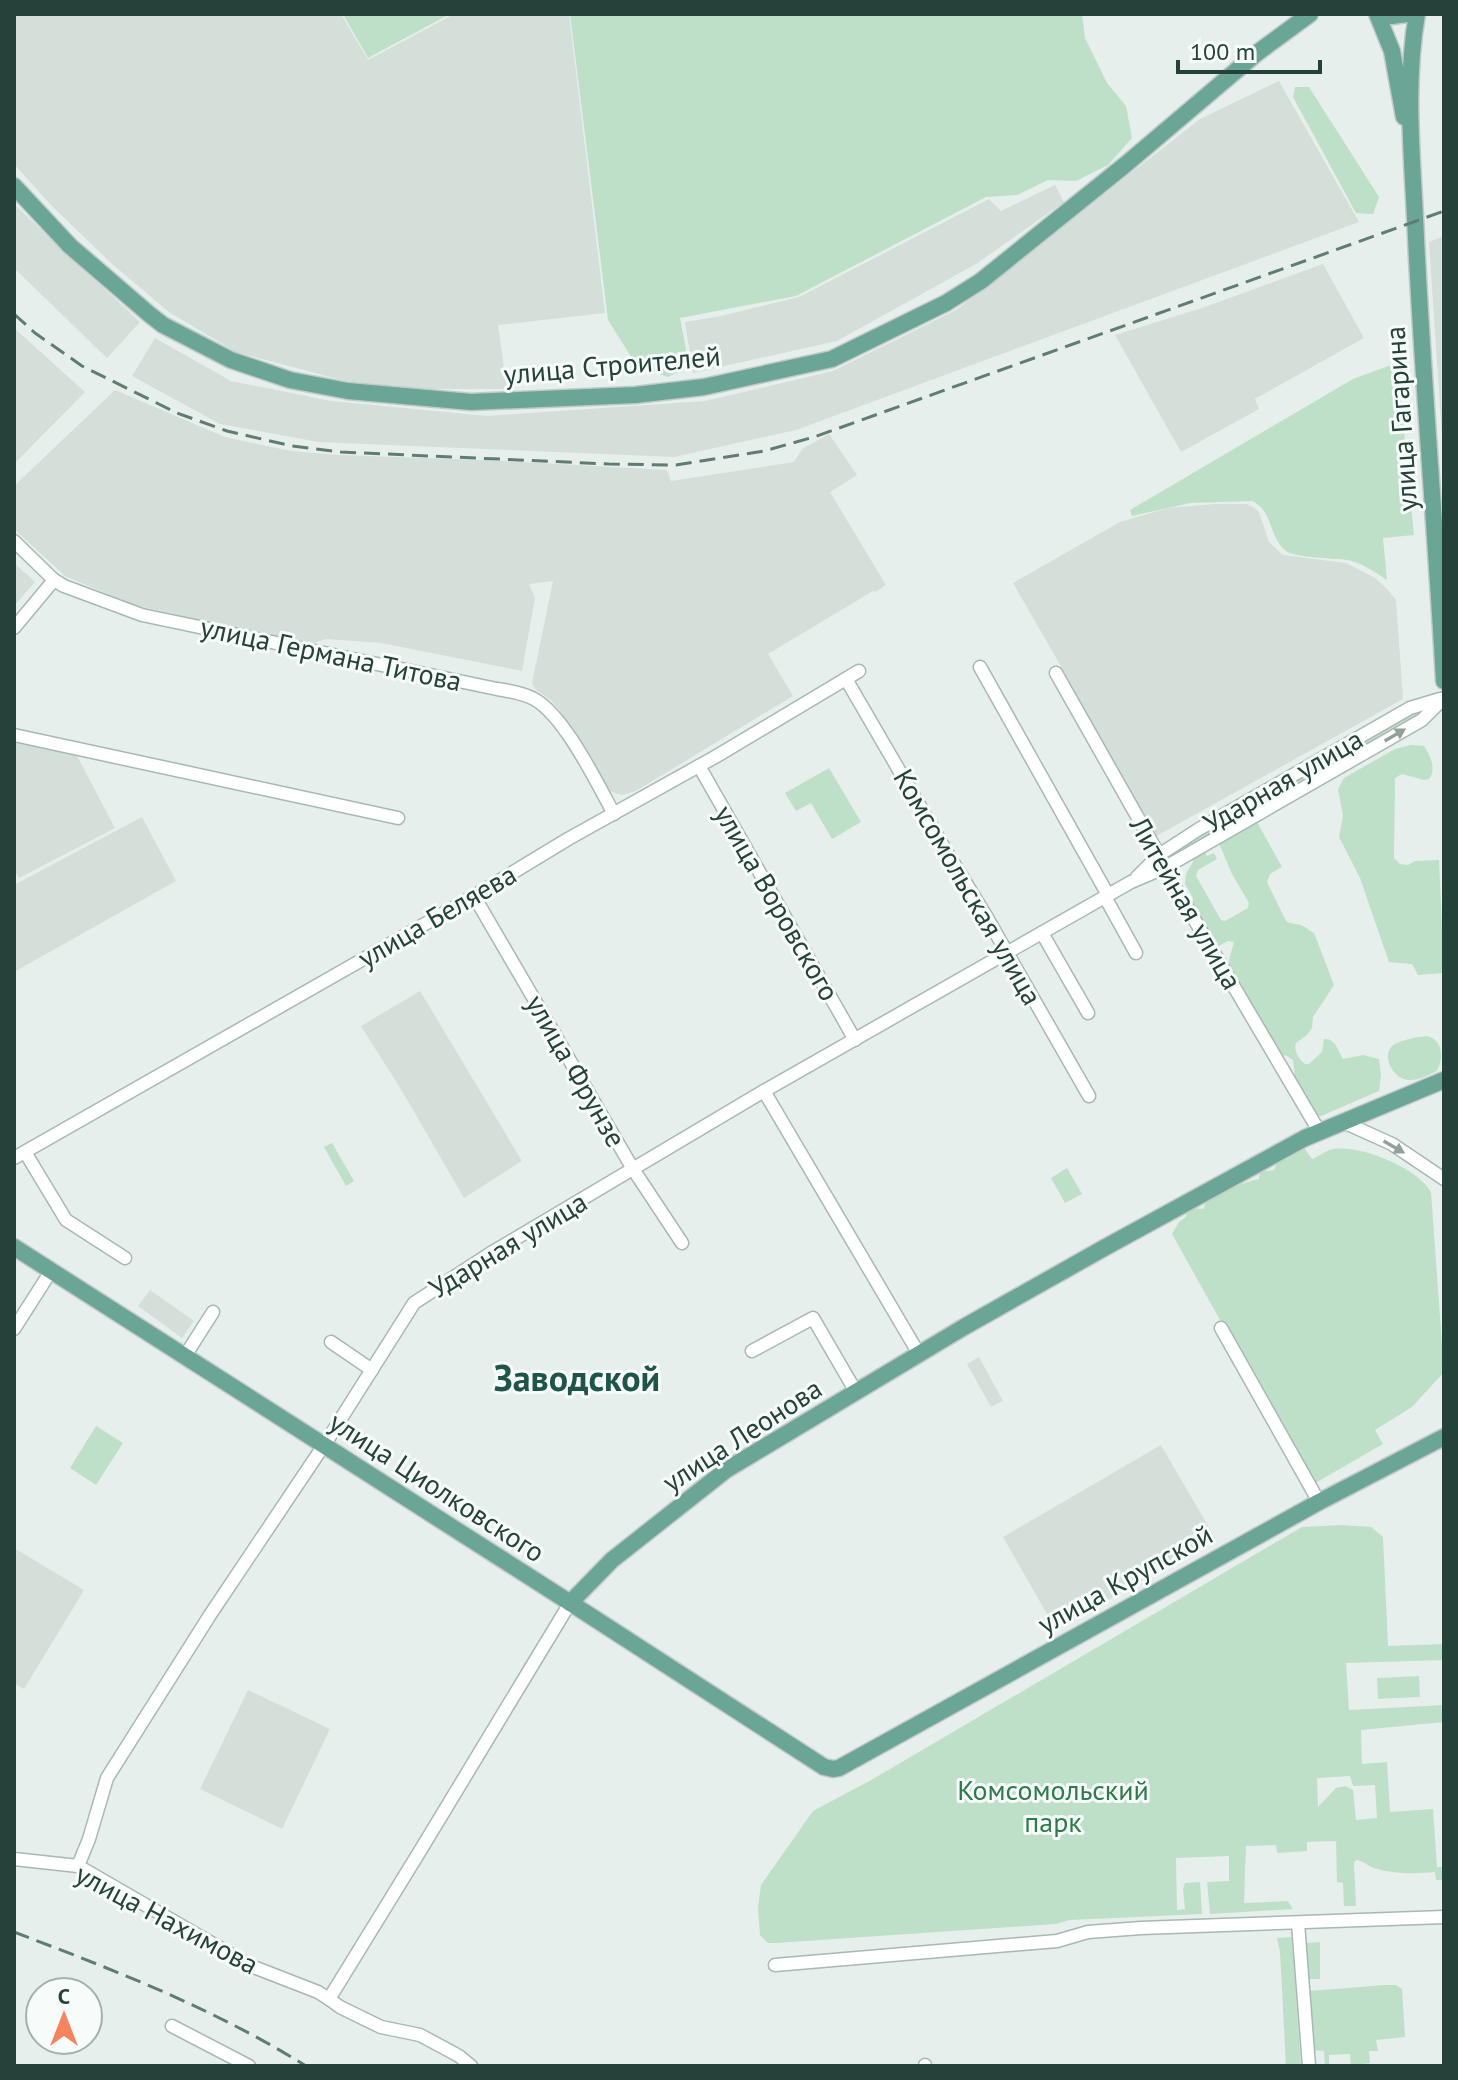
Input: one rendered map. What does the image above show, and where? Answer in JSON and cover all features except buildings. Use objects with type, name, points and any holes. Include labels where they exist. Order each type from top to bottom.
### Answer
[{"type":"main road","name":"улица Строителей","points":[[14,186],[70,246],[163,325],[231,360],[290,380],[348,391],[471,402],[635,395],[704,387],[832,359],[946,303],[981,281],[1257,53],[1310,14]]},
{"type":"main road","points":[[1377,14],[1392,51],[1411,154]]},
{"type":"main road","points":[[1384,14],[1407,14]]},
{"type":"main road","points":[[1411,154],[1412,43],[1417,14]]},
{"type":"main road","name":"улица Гагарина","points":[[1411,154],[1421,358],[1444,681]]},
{"type":"main road","name":"улица Леонова","points":[[570,1603],[612,1560],[726,1470],[919,1354],[1104,1248],[1331,1126],[1444,1080]]},
{"type":"main road","name":"улица Циолковского","points":[[14,1247],[824,1767],[833,1769]]},
{"type":"main road","name":"улица Крупской","points":[[833,1769],[1319,1502],[1444,1437]]},
{"type":"street","points":[[14,541],[54,580],[14,628]]},
{"type":"street","name":"улица Германа Титова","points":[[54,580],[142,615],[537,700],[566,733],[614,814]]},
{"type":"street","points":[[980,667],[1136,953]]},
{"type":"street","name":"улица Беляева","points":[[19,1155],[474,896],[859,671]]},
{"type":"street","name":"Литейная улица","points":[[1056,673],[1161,862],[1331,1126]]},
{"type":"street","name":"Комсомольская улица","points":[[846,679],[1089,1096]]},
{"type":"street","name":"Ударная улица","points":[[78,1866],[107,1778],[210,1615],[372,1370],[403,1317],[423,1295],[764,1091],[1161,862],[1422,720],[1425,708],[1444,698]]},
{"type":"street","points":[[14,735],[398,818]]},
{"type":"street","name":"улица Воровского","points":[[699,766],[855,1040]]},
{"type":"street","name":"улица Фрунзе","points":[[474,896],[633,1169],[682,1243]]},
{"type":"street","points":[[1042,933],[1088,1013]]},
{"type":"street","points":[[764,1091],[919,1354]]},
{"type":"street","points":[[1331,1126],[1392,1144],[1444,1179]]},
{"type":"street","points":[[19,1155],[66,1220],[125,1258]]},
{"type":"street","points":[[14,1329],[51,1271]]},
{"type":"street","points":[[185,1356],[213,1312]]},
{"type":"street","points":[[752,1351],[813,1318],[856,1392]]},
{"type":"street","points":[[1221,1328],[1319,1502]]},
{"type":"street","points":[[331,1342],[372,1370]]},
{"type":"street","name":"улица Леонова","points":[[323,1996],[570,1603]]},
{"type":"street","name":"улица Нахимова","points":[[14,1859],[78,1866],[251,1966],[323,1996],[381,2027],[420,2035],[471,2066]]},
{"type":"street","points":[[775,1965],[1057,1941],[1088,1932],[1444,1917]]},
{"type":"street","points":[[1298,1923],[1309,2066]]},
{"type":"street","points":[[172,2026],[249,2066]]},
{"type":"shaded area","points":[[14,14],[341,14],[368,60],[454,14],[569,14],[605,313],[498,325],[507,389],[420,389],[345,381],[236,352],[169,312],[112,264],[14,164]]},
{"type":"shaded area","points":[[1279,81],[1359,222],[796,430],[674,457],[319,442],[220,424],[132,376],[155,338],[231,381],[331,401],[488,416],[705,401],[833,371],[956,310],[1200,119]]},
{"type":"shaded area","points":[[1055,185],[1064,202],[976,264],[837,341],[693,373],[685,322],[799,297],[989,199],[1001,211]]},
{"type":"shaded area","points":[[14,204],[140,322],[107,358],[14,268]]},
{"type":"shaded area","points":[[1444,236],[1444,467],[1429,242]]},
{"type":"shaded area","points":[[1323,264],[1364,338],[1255,399],[1259,409],[1181,452],[1115,335],[1202,308]]},
{"type":"shaded area","points":[[14,328],[85,392],[14,464]]},
{"type":"shaded area","points":[[115,390],[225,437],[291,451],[667,470],[671,481],[794,462],[802,449],[829,434],[857,475],[830,492],[886,585],[768,654],[793,696],[634,792],[622,795],[612,792],[603,784],[561,712],[532,683],[553,581],[529,584],[535,598],[522,671],[381,643],[326,639],[310,644],[134,605],[65,576],[14,529],[14,486]]},
{"type":"shaded area","points":[[1247,504],[1253,507],[1259,512],[1269,542],[1283,555],[1346,563],[1375,578],[1387,589],[1396,600],[1403,699],[1153,838],[1013,583],[1120,522],[1168,508]]},
{"type":"shaded area","points":[[14,563],[35,582],[14,606]]},
{"type":"shaded area","points":[[14,741],[77,756],[115,828],[19,878],[14,869]]},
{"type":"shaded area","points":[[142,817],[176,881],[14,972],[14,885]]},
{"type":"shaded area","points":[[420,991],[522,1161],[464,1198],[361,1026]]},
{"type":"shaded area","points":[[150,1290],[194,1321],[182,1338],[138,1306]]},
{"type":"shaded area","points":[[979,1357],[1003,1401],[991,1407],[967,1364]]},
{"type":"shaded area","points":[[1161,1445],[1215,1538],[1056,1630],[1003,1537]]},
{"type":"shaded area","points":[[14,1548],[84,1590],[24,1689],[14,1683]]},
{"type":"shaded area","points":[[248,1690],[330,1729],[282,1829],[200,1789]]},
{"type":"green space","points":[[450,14],[368,58],[344,16]]},
{"type":"green space","points":[[570,14],[1082,14],[1085,38],[1107,83],[1126,106],[1132,138],[1108,165],[1076,181],[1048,180],[1017,195],[986,197],[796,296],[680,318],[686,349],[684,369],[668,377],[637,366],[608,320]]},
{"type":"green space","points":[[1295,87],[1309,87],[1379,197],[1373,214],[1356,213],[1293,97]]},
{"type":"green space","points":[[1391,365],[1398,369],[1414,535],[1383,538],[1387,580],[1353,561],[1286,551],[1276,539],[1264,511],[1252,501],[1190,503],[1132,516],[1130,510],[1353,379]]},
{"type":"green space","points":[[1417,714],[1416,718],[1172,857],[1174,851]]},
{"type":"green space","points":[[1424,746],[1433,767],[1429,779],[1402,774],[1395,778],[1394,858],[1400,864],[1408,865],[1415,861],[1439,860],[1444,973],[1418,975],[1412,964],[1389,962],[1360,878],[1339,837],[1343,816],[1338,789],[1344,778],[1395,749]]},
{"type":"green space","points":[[829,768],[861,822],[832,839],[811,803],[796,811],[785,793]]},
{"type":"green space","points":[[1254,820],[1282,867],[1270,874],[1267,882],[1286,921],[1314,933],[1334,985],[1313,1017],[1312,1028],[1296,1043],[1297,1055],[1309,1064],[1322,1052],[1324,1039],[1328,1039],[1338,1048],[1343,1059],[1363,1055],[1379,1059],[1379,1091],[1321,1116],[1317,1116],[1304,1099],[1295,1077],[1293,1060],[1279,1054],[1227,967],[1234,942],[1228,941],[1215,948],[1191,908],[1193,898],[1185,884],[1186,874],[1193,862],[1192,853],[1202,847],[1207,856],[1214,853],[1217,859],[1198,870],[1196,876],[1221,920],[1225,921],[1248,908],[1249,903],[1218,841]]},
{"type":"green space","points":[[1427,1036],[1436,1041],[1441,1050],[1437,1071],[1412,1080],[1398,1076],[1389,1062],[1391,1047]]},
{"type":"green space","points":[[332,1143],[354,1181],[346,1186],[324,1147]]},
{"type":"green space","points":[[1302,1145],[1312,1159],[1329,1150],[1370,1153],[1413,1174],[1431,1192],[1444,1372],[1412,1407],[1375,1430],[1383,1444],[1312,1485],[1172,1234],[1192,1208],[1203,1209],[1207,1200],[1259,1179],[1260,1172],[1274,1170],[1278,1161],[1287,1159]]},
{"type":"green space","points":[[1067,1168],[1082,1194],[1065,1203],[1051,1178]]},
{"type":"green space","points":[[96,1426],[123,1443],[96,1485],[70,1468]]},
{"type":"green space","name":"Комсомольский парк","points":[[1302,1527],[1371,1527],[1383,1537],[1388,1646],[1444,1644],[1444,1660],[1346,1663],[1349,1710],[1444,1705],[1444,1722],[1361,1730],[1362,1764],[1387,1762],[1390,1812],[1433,1809],[1437,1867],[1444,1867],[1444,1880],[1436,1880],[1435,1872],[1388,1871],[1356,1860],[1356,1906],[1344,1906],[1343,1883],[1337,1882],[1336,1841],[1307,1842],[1307,1851],[1277,1853],[1276,1845],[1246,1846],[1244,1903],[1288,1901],[1293,1909],[1210,1914],[1207,1882],[1229,1881],[1229,1856],[1176,1858],[1177,1910],[1185,1909],[1185,1883],[1200,1882],[1202,1914],[1069,1920],[1056,1924],[776,1943],[768,1943],[760,1935],[758,1907],[761,1885],[813,1811],[873,1779]],"holes":[[[1350,1776],[1353,1786],[1375,1785],[1377,1818],[1356,1820],[1353,1790],[1345,1786],[1336,1788],[1318,1807],[1317,1778]]]},
{"type":"green space","points":[[1419,1676],[1420,1697],[1378,1699],[1377,1678]]},
{"type":"green space","points":[[1292,1937],[1301,2066],[1286,2066],[1277,1938]]},
{"type":"green space","points":[[1320,1942],[1320,1979],[1308,1979],[1306,1943]]},
{"type":"green space","points":[[1396,1985],[1402,1989],[1405,2037],[1376,2040],[1378,2051],[1369,2051],[1370,2063],[1362,2066],[1351,2066],[1350,2054],[1329,2055],[1329,2066],[1325,2066],[1324,2051],[1312,2050],[1309,1991]]},
{"type":"railway","points":[[14,314],[82,366],[177,413],[227,431],[292,446],[341,452],[676,465],[764,451],[814,437],[1444,211]]},
{"type":"railway","points":[[14,1932],[200,2009],[306,2066]]},
{"type":"district","name":"Заводской","points":[[577,1378]]}]
